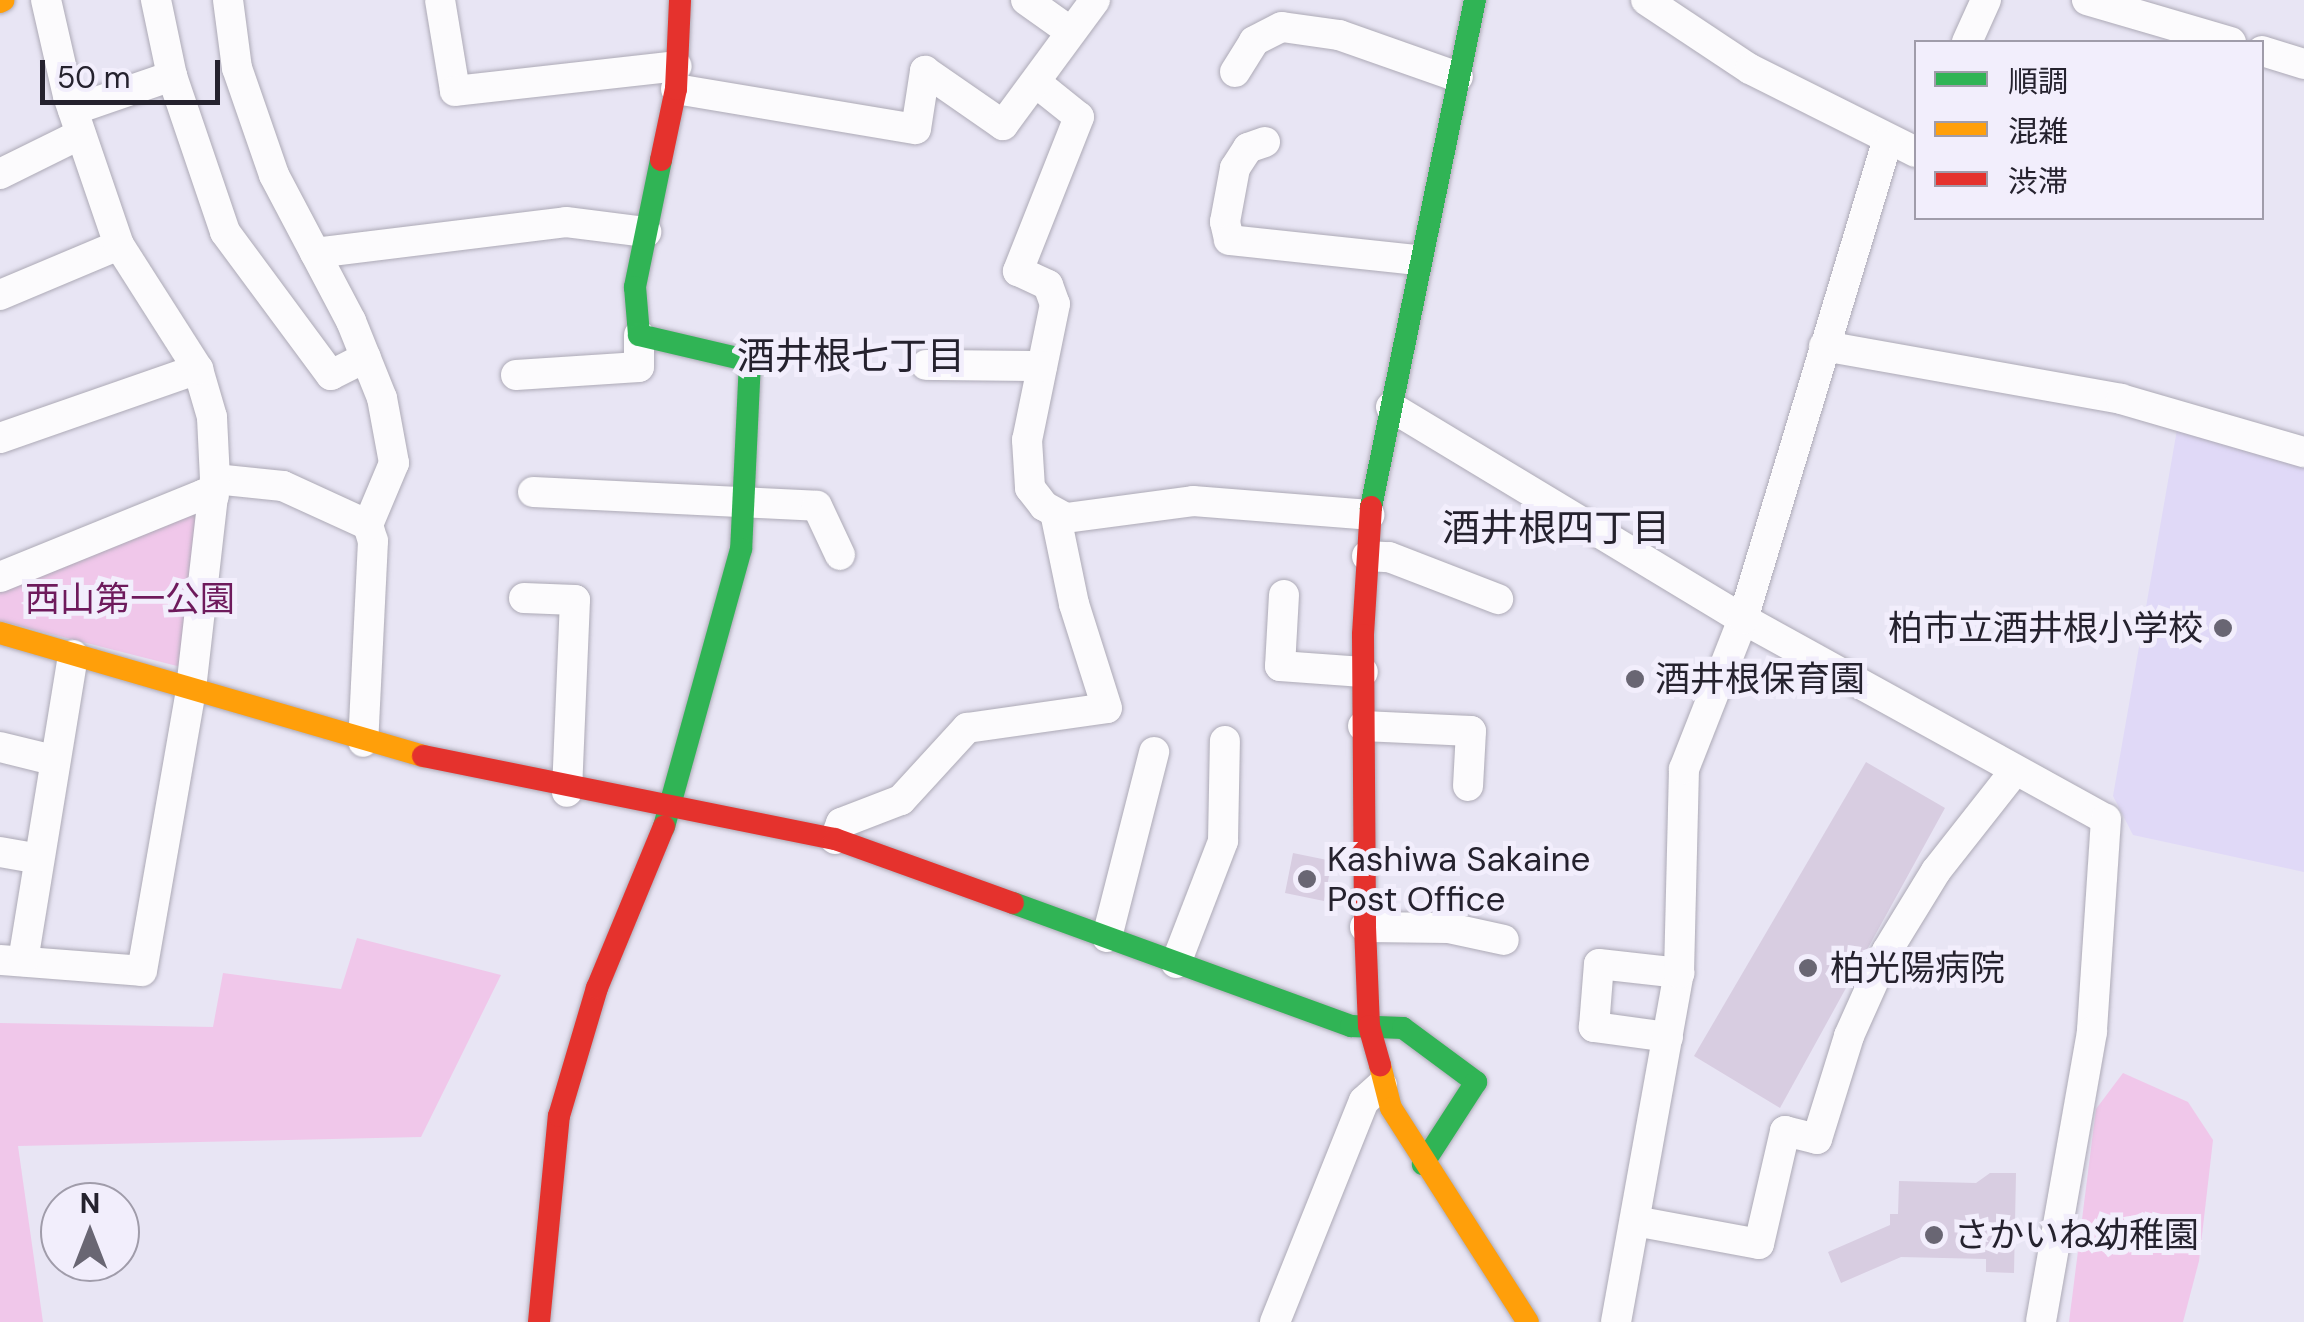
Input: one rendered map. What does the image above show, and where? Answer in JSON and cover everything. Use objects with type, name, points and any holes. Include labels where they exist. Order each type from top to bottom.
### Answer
[{"type":"street","points":[[46,0],[77,122],[118,245],[198,369],[212,417],[215,488],[191,689],[142,971],[12,961],[38,858],[73,656]]},
{"type":"street","points":[[156,0],[172,76],[225,232],[331,375],[366,358]]},
{"type":"street","points":[[228,0],[237,68],[274,175],[366,358],[394,463],[368,525],[374,541],[363,742]]},
{"type":"street","points":[[440,0],[455,91],[677,78],[916,129],[925,72],[1004,126],[1039,85],[1067,29],[1095,0]]},
{"type":"street","points":[[516,375],[639,368],[635,287],[677,78],[680,0]]},
{"type":"street","points":[[1026,0],[1067,29]]},
{"type":"street","points":[[1475,0],[1417,260],[1369,515],[1362,672],[1364,927],[1369,1026],[1382,1085],[1423,1164],[1528,1322]]},
{"type":"street","points":[[1646,0],[1750,69],[1887,142],[1914,151]]},
{"type":"street","points":[[1968,40],[1986,0]]},
{"type":"street","points":[[2087,0],[2224,40]]},
{"type":"street","points":[[1235,72],[1254,41],[1282,27],[1339,34],[1458,76]]},
{"type":"street","points":[[2264,53],[2304,64]]},
{"type":"street","points":[[0,174],[77,122],[172,76]]},
{"type":"street","points":[[835,839],[841,823],[901,800],[966,728],[1108,708],[1074,604],[1056,517],[1030,488],[1026,464],[1055,304],[1048,285],[1018,271],[1079,117],[1039,85]]},
{"type":"street","points":[[1265,142],[1248,148],[1235,168],[1224,222],[1229,240],[1417,260]]},
{"type":"street","points":[[1616,1322],[1679,974],[1684,769],[1743,620],[1887,142]]},
{"type":"street","points":[[315,253],[566,222],[646,232]]},
{"type":"street","points":[[0,295],[118,245]]},
{"type":"street","points":[[538,1322],[559,1116],[596,988],[667,810],[741,549],[750,361],[639,335]]},
{"type":"street","points":[[1824,346],[2121,400],[2304,452]]},
{"type":"street","points":[[926,365],[1042,366]]},
{"type":"street","points":[[0,438],[198,369]]},
{"type":"street","points":[[1391,408],[1743,620],[2014,773],[2106,819],[2110,844],[2092,1032],[2041,1322]]},
{"type":"street","points":[[0,577],[215,488],[283,486],[368,525]]},
{"type":"street","points":[[533,492],[817,506],[840,555]]},
{"type":"street","points":[[1056,517],[1193,501],[1369,515]]},
{"type":"street","points":[[1367,556],[1389,557],[1498,599]]},
{"type":"street","points":[[1284,595],[1280,666],[1362,672]]},
{"type":"street","points":[[524,598],[575,600],[567,792]]},
{"type":"street","points":[[0,633],[363,742],[567,792],[835,839],[1351,1026],[1403,1028],[1476,1082],[1423,1164]]},
{"type":"street","points":[[1362,726],[1470,731],[1468,786]]},
{"type":"street","points":[[1176,963],[1223,841],[1224,741]]},
{"type":"street","points":[[0,747],[53,760]]},
{"type":"street","points":[[1107,938],[1154,752]]},
{"type":"street","points":[[1635,1221],[1759,1244],[1786,1131],[1817,1139],[1849,1036],[1888,951],[1936,870],[2014,773]]},
{"type":"street","points":[[0,852],[38,858]]},
{"type":"street","points":[[1364,927],[1449,928],[1504,940]]},
{"type":"street","points":[[1668,1037],[1594,1027],[1599,964],[1679,974]]},
{"type":"street","points":[[1275,1322],[1364,1101],[1382,1085]]},
{"type":"shaded area","name":"柏市立酒井根小学校","points":[[2178,424],[2304,460],[2304,872],[2133,835],[2113,796]]},
{"type":"green space","name":"西山第一公園","points":[[197,509],[181,667],[0,621],[0,586]]},
{"type":"green space","points":[[357,938],[501,975],[421,1137],[18,1146],[43,1322],[0,1322],[0,1023],[213,1027],[223,973],[341,989]]},
{"type":"green space","points":[[2123,1073],[2188,1102],[2213,1140],[2199,1261],[2183,1322],[2069,1322],[2096,1109]]},
{"type":"building","points":[[1866,762],[1945,808],[1780,1108],[1694,1056]]},
{"type":"building","points":[[1293,853],[1332,861],[1324,901],[1285,893]]},
{"type":"building","points":[[1990,1173],[2016,1173],[2014,1273],[1986,1272],[1986,1259],[1901,1257],[1841,1283],[1828,1252],[1890,1225],[1890,1214],[1898,1214],[1899,1181],[1976,1183]]},
{"type":"traffic: fast","points":[[1371,507],[1475,0]]},
{"type":"traffic: fast","points":[[661,160],[635,287],[639,335],[750,361],[741,549],[664,826]]},
{"type":"traffic: fast","points":[[1013,903],[1351,1026],[1403,1028],[1476,1082],[1423,1164]]},
{"type":"traffic: slow","points":[[0,2],[4,0]]},
{"type":"traffic: slow","points":[[0,633],[423,756]]},
{"type":"traffic: slow","points":[[1380,1065],[1391,1108],[1528,1322]]},
{"type":"traffic: jam","points":[[661,160],[676,89],[680,0]]},
{"type":"traffic: jam","points":[[1371,507],[1363,635],[1365,927],[1369,1026],[1380,1065]]},
{"type":"traffic: jam","points":[[423,756],[835,839],[1013,903]]},
{"type":"traffic: jam","points":[[539,1322],[559,1116],[597,988],[664,826]]},
{"type":"place","name":"柏市立酒井根小学校","points":[[2223,628]]},
{"type":"place","name":"酒井根保育園","points":[[1635,679]]},
{"type":"place","name":"Kashiwa Sakaine Post Office","points":[[1307,879]]},
{"type":"place","name":"柏光陽病院","points":[[1808,968]]},
{"type":"place","name":"さかいね幼稚園","points":[[1934,1235]]},
{"type":"district","name":"酒井根七丁目","points":[[851,357]]},
{"type":"district","name":"酒井根四丁目","points":[[1556,529]]}]
